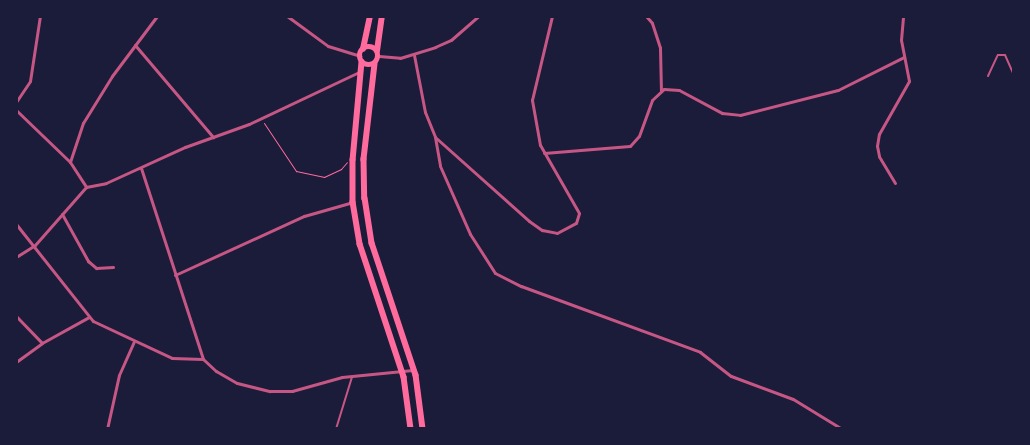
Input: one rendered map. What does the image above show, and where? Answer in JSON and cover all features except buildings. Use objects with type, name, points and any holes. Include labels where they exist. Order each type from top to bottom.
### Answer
[{"type":"main road","points":[[370,16],[361,59],[353,160],[353,202],[363,252],[403,371],[411,429]]},
{"type":"main road","points":[[382,16],[364,159],[366,206],[377,258],[415,370],[423,429]]},
{"type":"main road","points":[[363,49],[372,47],[378,53]]},
{"type":"main road","points":[[361,59],[366,65],[375,64]]},
{"type":"street","points":[[16,102],[30,81],[40,16]]},
{"type":"street","points":[[70,162],[83,123],[135,45],[157,16]]},
{"type":"street","points":[[287,16],[328,46],[361,59]]},
{"type":"street","points":[[378,53],[414,55],[451,40],[479,16]]},
{"type":"street","points":[[435,136],[529,221],[542,230],[557,233],[576,223],[579,212],[544,152],[536,127],[532,96],[552,16]]},
{"type":"street","points":[[646,16],[652,23],[660,48],[661,91]]},
{"type":"street","points":[[895,184],[879,156],[878,140],[908,87],[909,70],[901,40],[904,16]]},
{"type":"street","points":[[135,45],[214,136]]},
{"type":"street","points":[[414,55],[425,112],[435,136],[440,166],[470,234],[495,273],[521,286],[700,352],[732,376],[793,399],[842,429]]},
{"type":"street","points":[[544,152],[630,146],[637,139],[652,100],[661,91],[673,88],[722,113],[740,115],[838,90],[904,57]]},
{"type":"street","points":[[16,257],[35,246],[86,187],[106,183],[214,136],[261,119],[361,71]]},
{"type":"street","points":[[16,110],[70,162],[86,187]]},
{"type":"street","points":[[141,168],[203,359],[216,371],[237,383],[270,391],[292,391],[352,377],[415,370]]},
{"type":"street","points":[[175,275],[304,216],[353,202]]},
{"type":"street","points":[[62,214],[88,261],[96,268],[113,267]]},
{"type":"street","points":[[16,224],[90,317],[134,342],[172,358],[203,359]]},
{"type":"street","points":[[16,316],[42,343]]},
{"type":"street","points":[[16,362],[42,343],[90,317]]},
{"type":"street","points":[[107,429],[119,375],[134,342]]},
{"type":"lane","points":[[988,76],[998,55],[1005,54],[1014,75]]},
{"type":"lane","points":[[336,429],[352,377]]},
{"type":"lane","points":[[681,429],[705,429]]},
{"type":"path","points":[[261,119],[296,171],[324,177],[353,160]]}]
